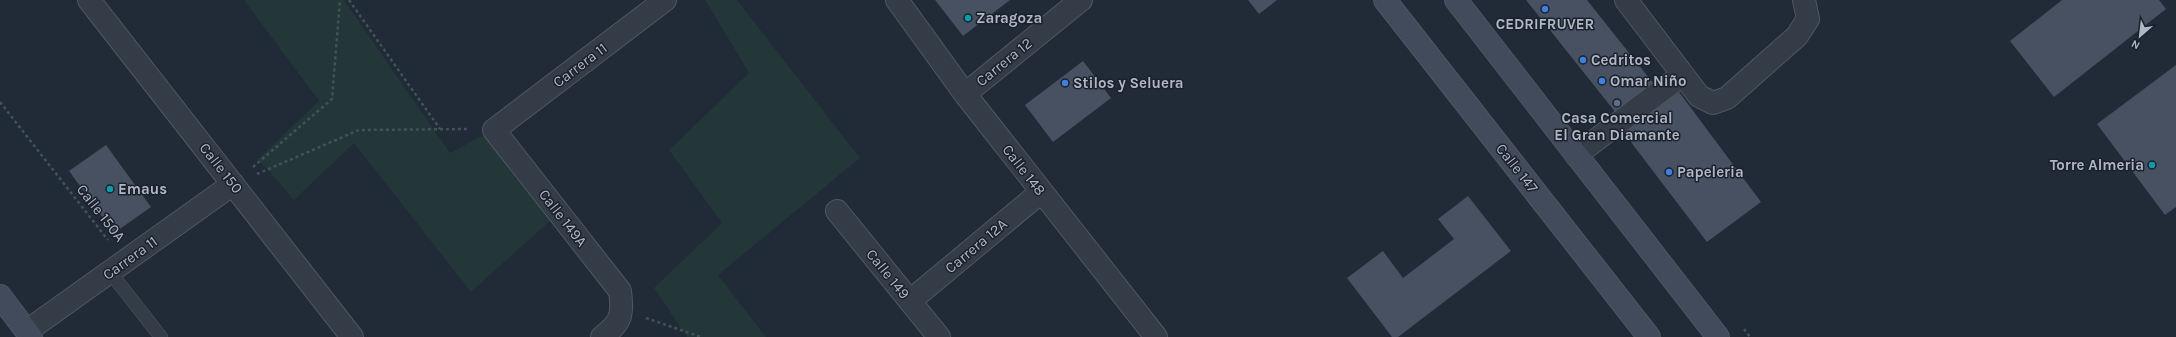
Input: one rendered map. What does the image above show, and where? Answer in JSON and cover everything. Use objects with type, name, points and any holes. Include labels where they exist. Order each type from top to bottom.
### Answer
[{"type":"main road","name":"Calle 147","points":[[1385,0],[1649,337]]},
{"type":"main road","points":[[1456,0],[1718,337]]},
{"type":"main road","points":[[0,296],[29,334]]},
{"type":"street","name":"Calle 150","points":[[89,0],[352,337]]},
{"type":"street","name":"Carrera 11","points":[[494,130],[665,0]]},
{"type":"street","name":"Calle 148","points":[[897,0],[965,94],[1156,337]]},
{"type":"street","name":"Carrera 12","points":[[965,94],[1081,0]]},
{"type":"street","points":[[1626,0],[1699,96],[1713,103],[1727,98],[1797,36],[1808,20],[1804,0]]},
{"type":"street","points":[[1576,155],[1682,75]]},
{"type":"street","name":"Calle 149A","points":[[494,130],[620,291],[623,311]]},
{"type":"street","name":"Carrera 11","points":[[29,334],[118,267],[233,184]]},
{"type":"street","name":"Carrera 12A","points":[[910,301],[1041,192]]},
{"type":"street","name":"Calle 149","points":[[837,211],[939,337]]},
{"type":"street","points":[[602,337],[613,329],[623,311]]},
{"type":"lane","points":[[118,267],[161,337]]},
{"type":"path","points":[[233,184],[332,99],[340,0]]},
{"type":"path","points":[[349,0],[440,129]]},
{"type":"path","name":"Calle 150A","points":[[0,102],[118,267]]},
{"type":"path","points":[[233,184],[359,130],[494,130]]},
{"type":"path","points":[[623,311],[701,337]]},
{"type":"shaded area","points":[[244,0],[344,0],[450,153],[483,135],[551,220],[471,292],[354,143],[294,200],[258,159],[319,101]]},
{"type":"shaded area","points":[[705,0],[737,0],[860,158],[718,275],[766,337],[687,337],[654,288],[722,223],[669,150],[749,73]]},
{"type":"building","name":"Zaragoza","points":[[935,0],[1010,0],[963,36]]},
{"type":"building","points":[[1248,0],[1277,0],[1259,14]]},
{"type":"building","points":[[1526,0],[1587,0],[1653,83],[1616,113]]},
{"type":"building","points":[[2062,0],[2159,0],[2166,9],[2054,97],[2010,41]]},
{"type":"building","points":[[1083,61],[1111,98],[1053,142],[1025,105]]},
{"type":"building","name":"Torre Almeria","points":[[2176,65],[2176,207],[2165,215],[2097,124]]},
{"type":"building","points":[[1679,92],[1761,202],[1707,242],[1624,133]]},
{"type":"building","name":"Emaus","points":[[106,145],[151,207],[114,233],[69,171]]},
{"type":"building","points":[[1468,196],[1511,251],[1398,337],[1392,337],[1347,278],[1383,251],[1403,278],[1454,239],[1438,219]]},
{"type":"place","name":"CEDRIFRUVER","points":[[1545,9]]},
{"type":"place","name":"Zaragoza","points":[[968,18]]},
{"type":"place","name":"Cedritos","points":[[1583,60]]},
{"type":"place","name":"Omar Niño","points":[[1602,81]]},
{"type":"place","name":"Stilos y Seluera","points":[[1065,83]]},
{"type":"place","name":"Casa Comercial El Gran Diamante","points":[[1617,103]]},
{"type":"place","name":"Torre Almeria","points":[[2152,165]]},
{"type":"place","name":"Papeleria","points":[[1669,172]]},
{"type":"place","name":"Emaus","points":[[110,189]]}]
